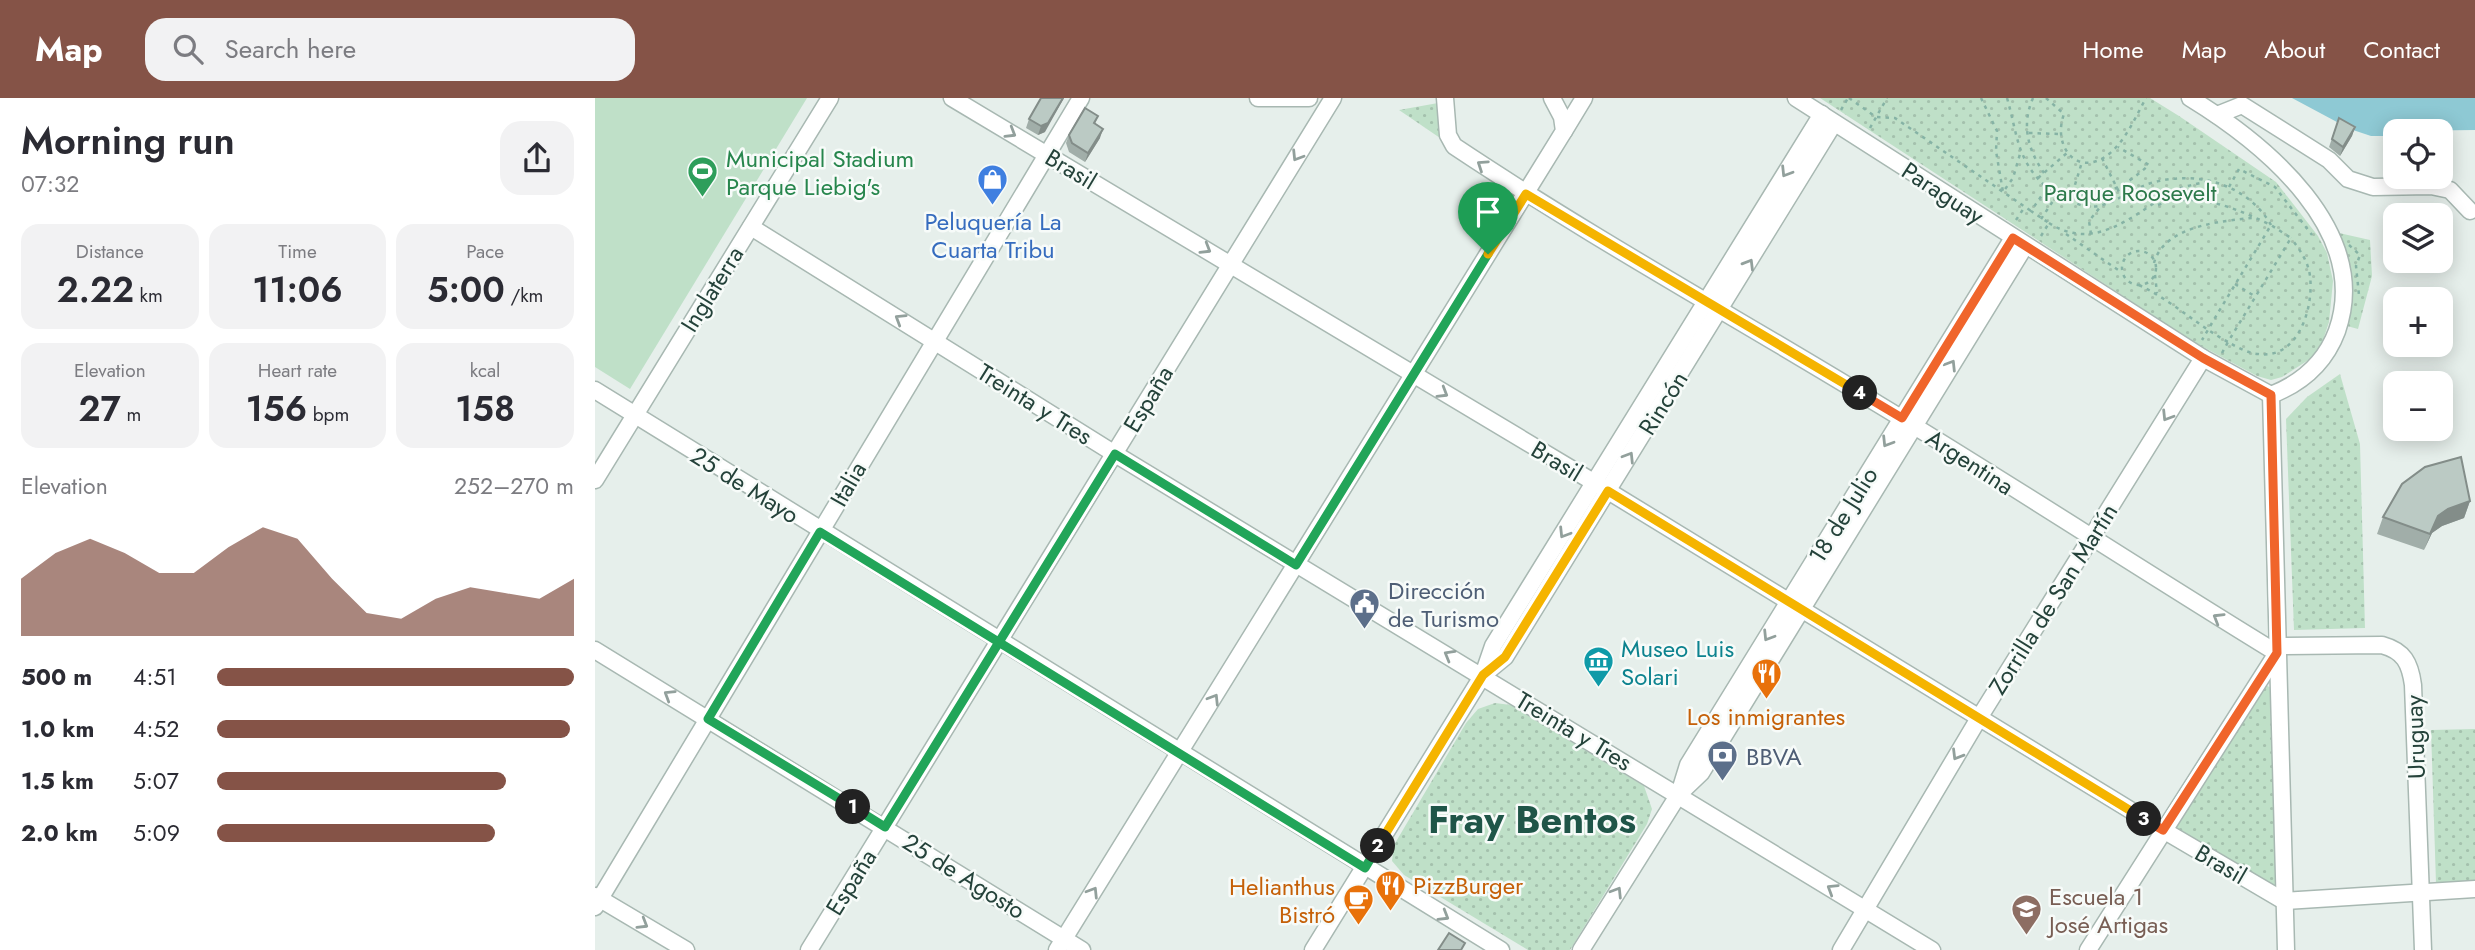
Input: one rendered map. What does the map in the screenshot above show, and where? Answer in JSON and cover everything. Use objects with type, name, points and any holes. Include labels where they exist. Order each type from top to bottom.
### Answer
[{"type":"street","name":"Inglaterra","points":[[595,480],[830,98]]},
{"type":"street","name":"Brasil","points":[[952,98],[1602,487],[2284,901]]},
{"type":"street","name":"Italia","points":[[597,900],[1081,98]]},
{"type":"street","points":[[1258,98],[1308,98]]},
{"type":"street","name":"España","points":[[809,950],[1333,98]]},
{"type":"street","name":"Argentina","points":[[1445,98],[1447,135],[1454,146],[1526,194],[1908,422],[2090,539],[2276,650]]},
{"type":"street","points":[[1552,98],[1564,124],[1564,131]]},
{"type":"street","points":[[1060,945],[1181,754],[1584,98]]},
{"type":"street","name":"Paraguay","points":[[1796,98],[2023,237],[2271,395]]},
{"type":"street","points":[[2190,98],[2217,115],[2286,174],[2319,215],[2339,250],[2346,285],[2342,316],[2332,344],[2309,374],[2291,387],[2271,395],[2286,950]]},
{"type":"street","points":[[2217,115],[2242,105],[2329,160],[2348,179],[2373,187],[2431,186],[2450,190],[2470,211]]},
{"type":"street","name":"Rincón","points":[[1313,950],[1483,675],[1505,657],[1602,487],[1828,118]]},
{"type":"street","name":"Treinta y Tres","points":[[751,227],[1296,565],[1483,675],[1931,950]]},
{"type":"street","name":"18 de Julio","points":[[1581,950],[1678,794],[1688,765],[1795,606],[2023,237]]},
{"type":"street","name":"Zorrilla de San Martín","points":[[1841,950],[2201,351]]},
{"type":"street","name":"25 de Mayo","points":[[595,390],[820,532],[1501,950]]},
{"type":"street","name":"Uruguay","points":[[2276,650],[2382,645],[2398,651],[2407,661],[2413,685],[2423,950]]},
{"type":"street","name":"25 de Agosto","points":[[595,650],[885,827],[1060,945],[1082,950]]},
{"type":"street","points":[[2088,950],[2276,650]]},
{"type":"street","points":[[2284,901],[2475,889]]},
{"type":"street","points":[[597,900],[685,950]]},
{"type":"path","points":[[1849,98],[1876,117],[1895,118],[2123,274],[2127,281],[2157,293],[2208,331],[2228,342],[2259,355],[2278,352],[2295,340],[2306,320],[2311,297],[2306,264],[2291,238],[2256,218],[2190,198],[2154,207]]},
{"type":"path","points":[[1876,117],[1887,98]]},
{"type":"path","points":[[1981,98],[1997,131],[1996,151],[2003,192]]},
{"type":"path","points":[[2007,98],[2020,154],[2037,179],[2057,195],[2087,206],[2102,205],[2163,180],[2182,177],[2229,187],[2248,196],[2261,208],[2271,225]]},
{"type":"path","points":[[2033,98],[2027,112],[2027,133],[2032,155],[2044,173]]},
{"type":"path","points":[[2046,98],[2064,114],[2060,134],[2067,153],[2082,162],[2102,158],[2117,146],[2146,98]]},
{"type":"path","points":[[2027,133],[2060,134]]},
{"type":"path","points":[[2073,193],[2105,194],[2117,189],[2149,164],[2117,146]]},
{"type":"path","points":[[2037,179],[2067,153]]},
{"type":"path","points":[[2003,192],[2013,178],[2020,154]]},
{"type":"path","points":[[2102,158],[2122,197]]},
{"type":"path","points":[[2070,201],[2082,162]]},
{"type":"path","points":[[2229,187],[2239,169],[2260,177],[2275,187],[2314,237]]},
{"type":"path","points":[[2063,232],[2091,234],[2122,225],[2183,187],[2209,182]]},
{"type":"path","points":[[2031,211],[2047,188]]},
{"type":"path","points":[[2042,219],[2057,195]]},
{"type":"path","points":[[2091,234],[2089,221],[2102,205]]},
{"type":"path","points":[[2023,237],[2025,208]]},
{"type":"path","points":[[2157,293],[2154,263],[2157,251],[2175,237],[2208,225],[2256,218]]},
{"type":"path","points":[[2023,237],[2049,223]]},
{"type":"path","points":[[2201,351],[2208,331],[2271,225]]},
{"type":"path","points":[[2228,342],[2291,238]]},
{"type":"path","points":[[2123,274],[2124,260],[2132,253],[2142,252],[2154,263]]},
{"type":"path","points":[[2139,285],[2147,283],[2154,274]]},
{"type":"path","points":[[2235,284],[2256,297]]},
{"type":"path","points":[[2221,355],[2232,360]]},
{"type":"green space","points":[[595,98],[807,98],[630,389],[595,367]]},
{"type":"green space","name":"Parque Roosevelt","points":[[1820,98],[2150,98],[2276,182],[2318,236],[2327,253],[2333,281],[2329,322],[2322,343],[2310,359],[2282,377],[2271,380],[2257,376],[2192,341]]},
{"type":"green space","points":[[1438,103],[1443,140],[1399,110]]},
{"type":"green space","points":[[2339,233],[2370,240],[2372,276],[2358,329],[2347,326],[2352,283]]},
{"type":"green space","points":[[2340,374],[2360,444],[2365,628],[2294,630],[2286,419],[2307,397]]},
{"type":"green space","points":[[2264,684],[2271,688],[2278,881],[2273,888],[2175,828]]},
{"type":"green space","points":[[1495,703],[1511,705],[1644,786],[1652,809],[1647,824],[1570,950],[1528,950],[1404,875],[1392,861],[1394,845],[1466,723],[1478,709]]},
{"type":"green space","points":[[2475,729],[2475,880],[2436,883],[2431,730]]},
{"type":"water","points":[[2292,98],[2475,98],[2475,130],[2453,130],[2453,119],[2383,119],[2383,136],[2371,136],[2350,129]]},
{"type":"building","points":[[1041,98],[1063,98],[1048,123],[1041,126],[1029,119]]},
{"type":"building","points":[[1085,108],[1098,116],[1094,123],[1103,129],[1088,153],[1072,143],[1069,135]]},
{"type":"building","points":[[2339,118],[2355,127],[2343,147],[2332,139]]},
{"type":"building","points":[[2461,457],[2470,501],[2438,516],[2430,534],[2383,517],[2402,484],[2425,467]]},
{"type":"building","points":[[1449,933],[1465,943],[1461,950],[1438,950]]},
{"type":"place","name":"Municipal Stadium Parque Liebig's","points":[[703,199]]},
{"type":"place","name":"Peluquería La Cuarta Tribu","points":[[993,206]]},
{"type":"place","name":"Dirección de Turismo","points":[[1365,631]]},
{"type":"place","name":"Museo Luis Solari","points":[[1598,689]]},
{"type":"place","name":"Los inmigrantes","points":[[1766,701]]},
{"type":"place","name":"BBVA","points":[[1723,783]]},
{"type":"place","name":"PizzBurger","points":[[1390,912]]},
{"type":"place","name":"Helianthus Bistró","points":[[1358,927]]},
{"type":"place","name":"Escuela 1 José Artigas","points":[[2026,937]]},
{"type":"district","name":"Fray Bentos","points":[[1532,819]]},
{"type":"route","points":[[1488,254],[1296,565],[1115,454],[997,641],[885,827],[708,719],[820,532],[997,641],[1058,679],[1181,754],[1365,868],[1483,675],[1505,657],[1608,491],[2163,830],[2277,653],[2271,395],[2203,358],[2013,238],[1902,418],[1526,194],[1488,254]]}]
